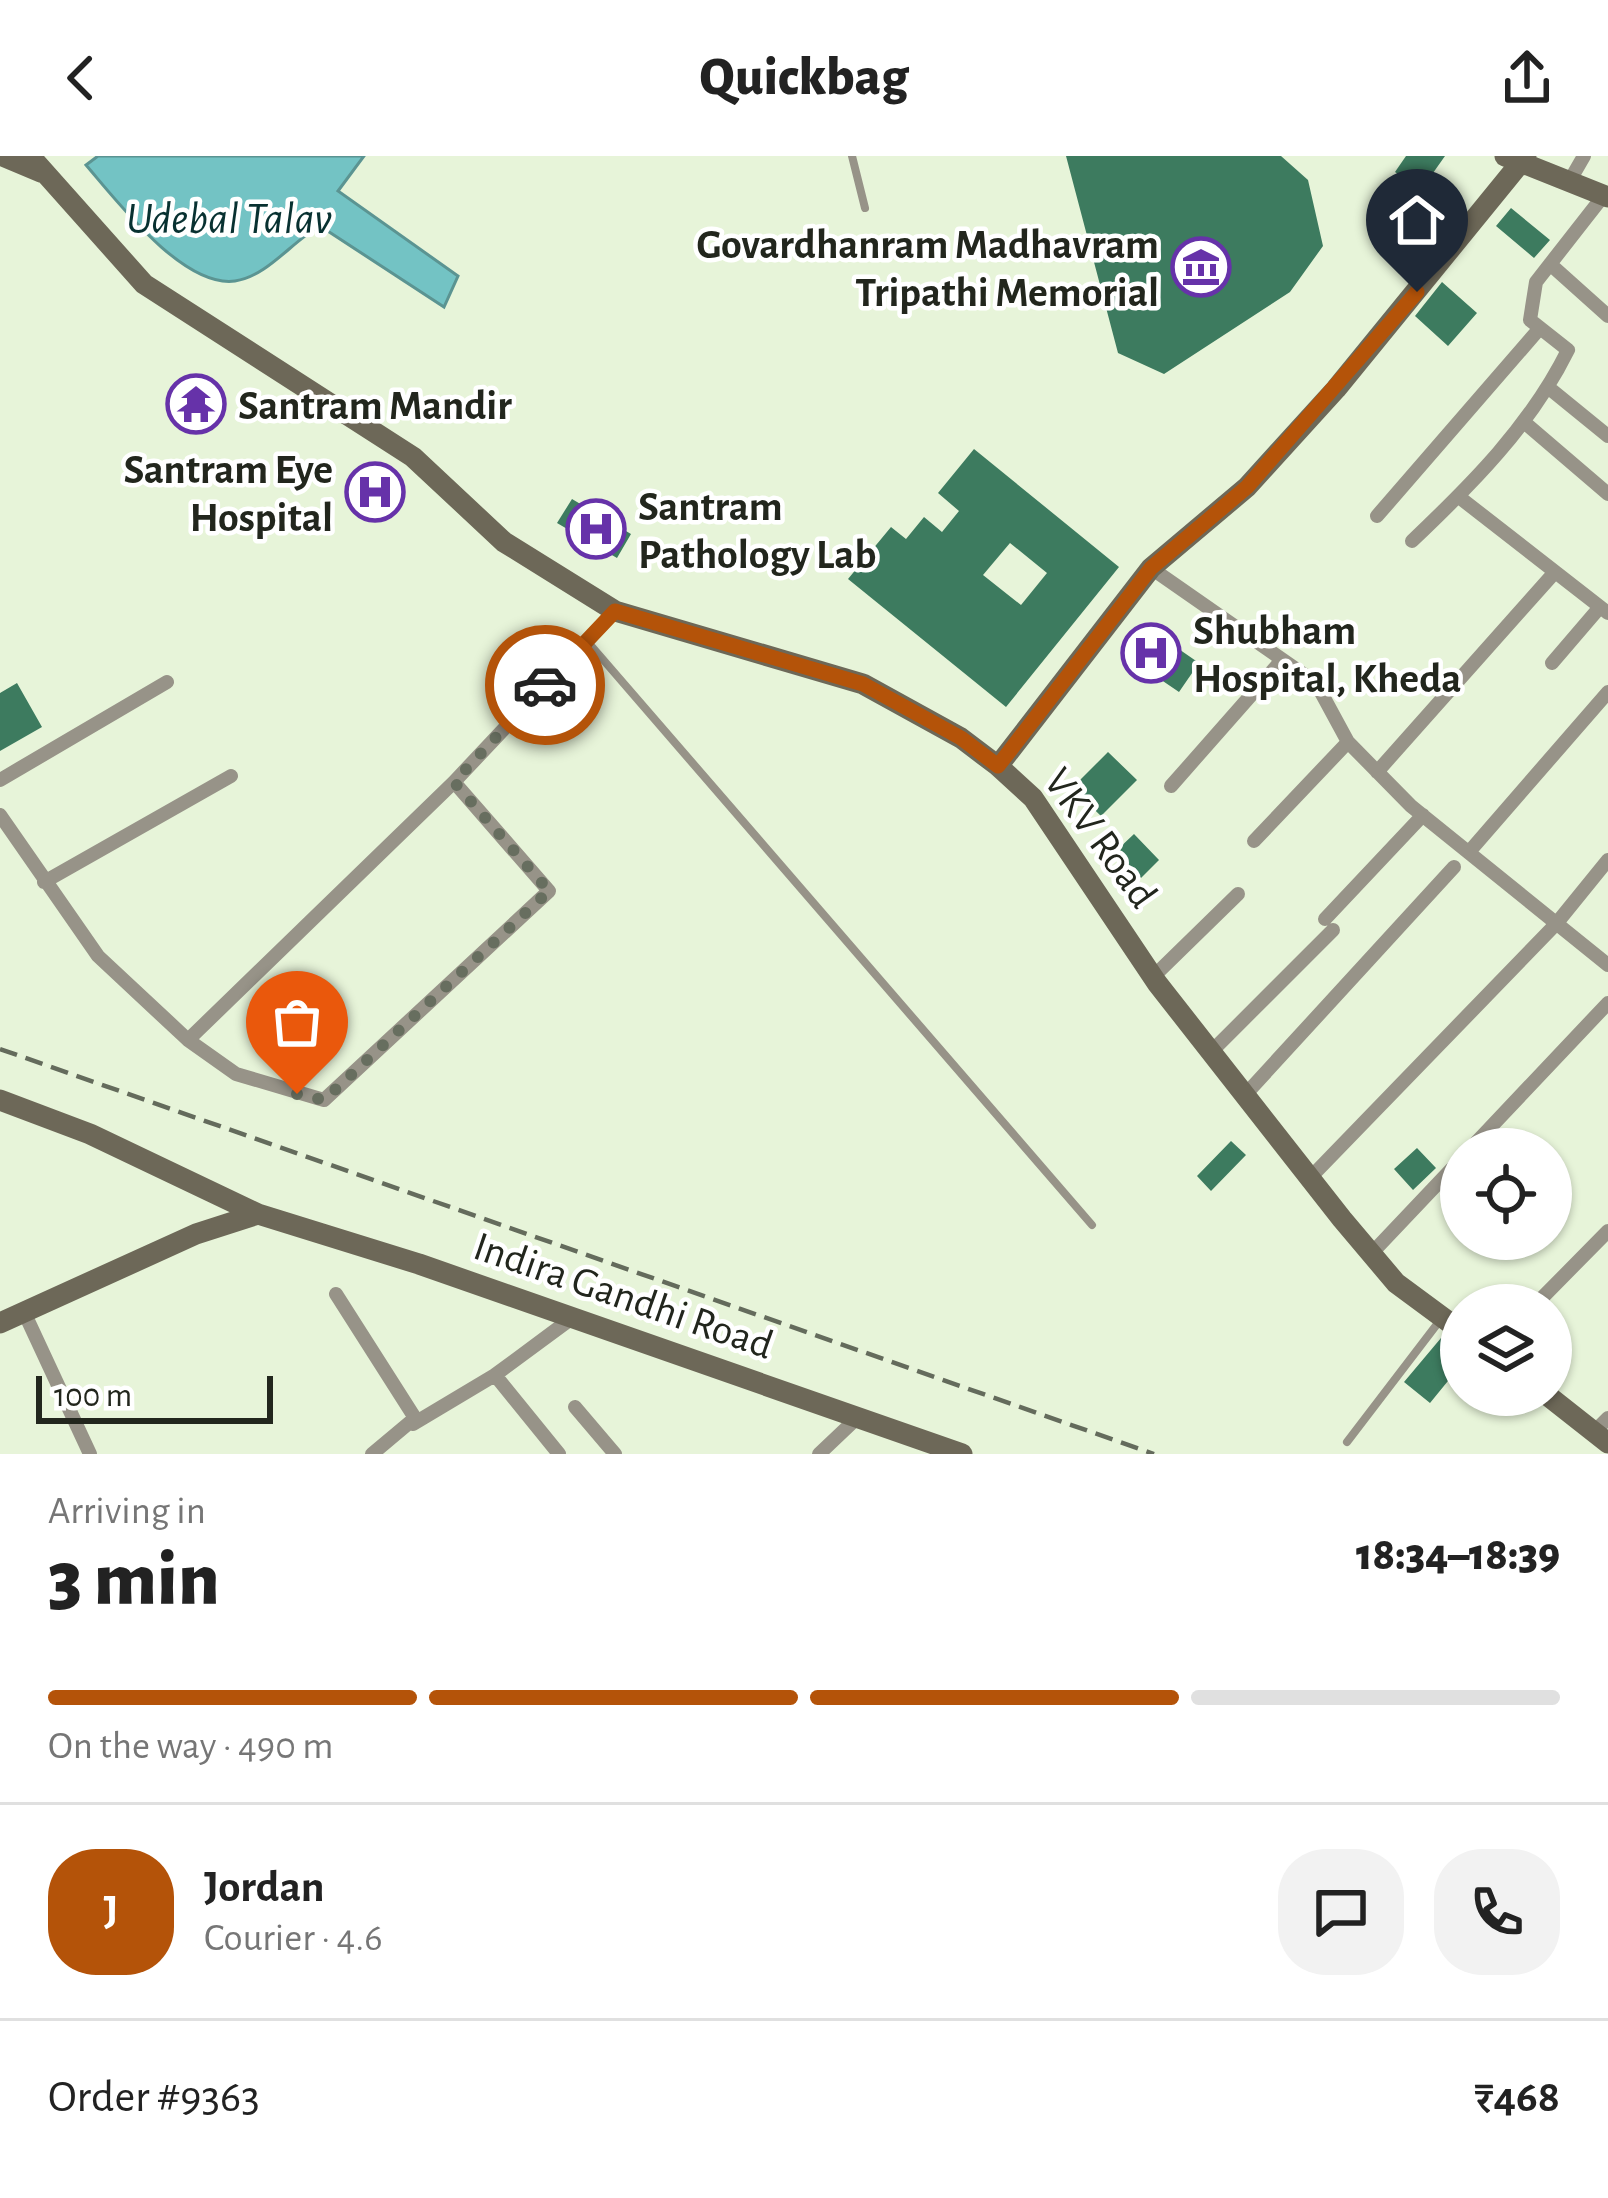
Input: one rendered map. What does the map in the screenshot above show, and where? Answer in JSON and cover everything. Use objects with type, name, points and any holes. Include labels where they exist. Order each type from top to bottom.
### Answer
[{"type":"street","name":"VKV Road","points":[[3,156],[36,164],[144,284],[412,458],[504,542],[615,611],[863,684],[961,738],[998,766],[1033,798],[1153,976],[1371,1254],[1396,1283],[1440,1315]]},
{"type":"street","points":[[1569,182],[1584,156]]},
{"type":"street","points":[[998,766],[1151,568],[1247,487],[1517,159],[1602,200],[1608,220]]},
{"type":"street","points":[[1412,541],[1459,497],[1549,388],[1568,350],[1530,320],[1536,282],[1602,200]]},
{"type":"street","points":[[1550,264],[1608,316]]},
{"type":"street","points":[[1377,516],[1540,328]]},
{"type":"street","points":[[1549,388],[1608,436]]},
{"type":"street","points":[[1524,422],[1608,494]]},
{"type":"street","points":[[1459,497],[1604,610],[1552,663]]},
{"type":"street","points":[[1151,568],[1316,683],[1348,742],[1377,772],[1608,965]]},
{"type":"street","points":[[1377,772],[1555,572]]},
{"type":"street","points":[[188,1040],[454,782],[615,611]]},
{"type":"street","points":[[1171,786],[1282,660]]},
{"type":"street","points":[[0,780],[166,682]]},
{"type":"street","points":[[1469,852],[1608,692]]},
{"type":"street","points":[[1254,841],[1348,742]]},
{"type":"street","points":[[44,882],[231,776]]},
{"type":"street","points":[[0,815],[98,956],[188,1040],[236,1075],[324,1100],[549,891],[454,782]]},
{"type":"street","points":[[1211,1052],[1423,815]]},
{"type":"street","points":[[1310,1178],[1556,924],[1608,860]]},
{"type":"street","points":[[1245,1095],[1454,867]]},
{"type":"street","points":[[1153,976],[1238,895]]},
{"type":"street","points":[[1490,1128],[1608,1003]]},
{"type":"street","name":"Indira Gandhi Road","points":[[0,1100],[89,1134],[258,1214],[962,1454]]},
{"type":"street","points":[[1371,1254],[1440,1181]]},
{"type":"street","points":[[0,1323],[196,1234],[258,1214]]},
{"type":"street","points":[[1556,1284],[1608,1231]]},
{"type":"street","points":[[336,1294],[413,1413],[412,1424]]},
{"type":"street","points":[[24,1312],[90,1454]]},
{"type":"street","points":[[372,1454],[412,1424],[495,1375],[572,1318]]},
{"type":"street","points":[[495,1375],[559,1454]]},
{"type":"street","points":[[575,1407],[615,1454]]},
{"type":"street","points":[[1572,1411],[1603,1431]]},
{"type":"street","points":[[819,1454],[857,1418]]},
{"type":"lane","points":[[852,156],[866,208]]},
{"type":"lane","points":[[586,641],[1092,1225]]},
{"type":"lane","points":[[1347,1442],[1440,1337]]},
{"type":"water","name":"Udebal Talav","points":[[98,156],[364,156],[338,191],[458,276],[444,307],[320,226],[247,278],[215,280],[173,257],[133,219],[86,165]]},
{"type":"building","name":"Govardhanram Madhavram Tripathi Memorial","points":[[1066,156],[1281,156],[1308,180],[1323,246],[1290,292],[1164,374],[1118,353]]},
{"type":"building","points":[[1406,156],[1445,156],[1421,190],[1395,172]]},
{"type":"building","points":[[1511,208],[1550,240],[1534,258],[1496,226]]},
{"type":"building","points":[[1442,282],[1477,313],[1448,346],[1415,316]]},
{"type":"building","points":[[974,449],[1119,567],[1006,707],[848,579],[891,527],[906,539],[924,517],[942,532],[959,511],[938,493]],"holes":[[[1010,543],[1047,573],[1021,605],[983,575]]]},
{"type":"building","points":[[572,499],[631,534],[617,558],[557,523]]},
{"type":"building","points":[[1144,625],[1199,663],[1179,692],[1123,654]]},
{"type":"building","points":[[17,683],[42,727],[0,751],[0,693]]},
{"type":"building","points":[[1108,752],[1137,780],[1101,816],[1072,788]]},
{"type":"building","points":[[1134,834],[1159,860],[1141,878],[1116,851]]},
{"type":"building","points":[[1231,1141],[1246,1155],[1211,1191],[1197,1176]]},
{"type":"building","points":[[1417,1148],[1436,1168],[1413,1190],[1394,1169]]},
{"type":"building","points":[[1440,1339],[1440,1391],[1430,1403],[1404,1382]]},
{"type":"railway","points":[[0,1049],[1154,1454]]},
{"type":"way so far","points":[[297,1094],[324,1100],[464,965],[549,891],[454,782],[545,685]]},
{"type":"place","name":"Govardhanram Madhavram Tripathi Memorial","points":[[1201,267]]},
{"type":"place","name":"Santram Mandir","points":[[196,404]]},
{"type":"place","name":"Santram Eye Hospital","points":[[375,492]]},
{"type":"place","name":"Santram Pathology Lab","points":[[596,529]]},
{"type":"place","name":"Shubham Hospital, Kheda","points":[[1151,653]]},
{"type":"route","points":[[545,685],[615,611],[863,684],[961,738],[998,766],[1096,632],[1151,568],[1247,487],[1417,292]]}]
